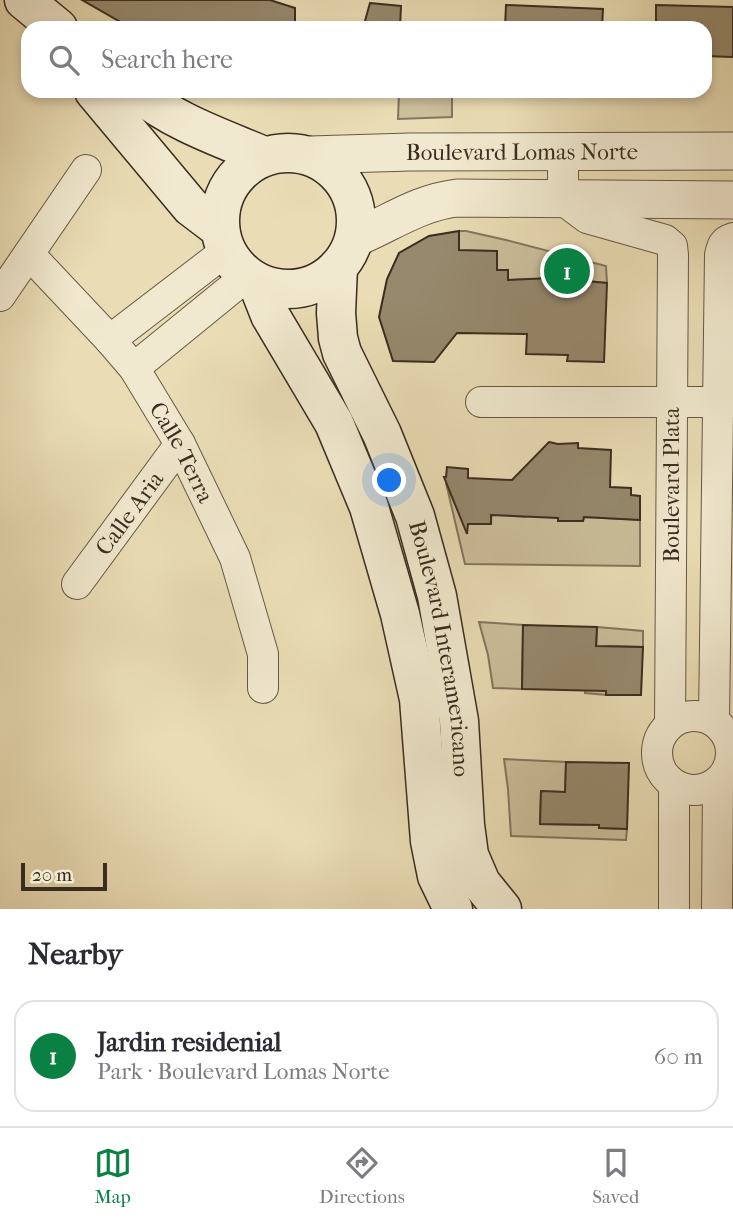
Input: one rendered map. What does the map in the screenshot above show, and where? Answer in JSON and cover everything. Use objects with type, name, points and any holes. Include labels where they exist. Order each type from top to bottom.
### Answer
[{"type":"main road","points":[[24,0],[50,21]]},
{"type":"main road","points":[[0,10],[21,26]]},
{"type":"main road","points":[[100,98],[238,259],[278,289],[300,289],[321,281],[346,253],[357,217],[353,197],[343,179],[328,164],[310,155],[287,151],[264,156],[244,167],[229,185],[221,206],[238,259]]},
{"type":"main road","points":[[144,98],[185,124],[264,156]]},
{"type":"main road","name":"Boulevard Interamericano","points":[[346,253],[336,313],[338,338],[342,353],[382,434],[415,516],[437,596],[459,722],[468,855],[481,883],[502,909]]},
{"type":"main road","name":"Boulevard Interamericano","points":[[238,259],[334,423],[369,507],[400,614],[419,699],[429,841],[445,893]]},
{"type":"main road","points":[[445,893],[468,855]]},
{"type":"street","points":[[511,200],[513,151]]},
{"type":"street","points":[[563,151],[563,200]]},
{"type":"street","name":"Boulevard Lomas Norte","points":[[310,155],[733,151]]},
{"type":"street","points":[[0,296],[86,170]]},
{"type":"street","name":"Boulevard Lomas Norte","points":[[346,253],[376,229],[412,209],[438,200],[733,200]]},
{"type":"street","name":"Boulevard Plata","points":[[563,200],[587,218],[665,240],[671,246],[673,255],[670,724]]},
{"type":"street","name":"Boulevard Plata","points":[[714,721],[726,402],[720,255],[727,242]]},
{"type":"street","name":"Calle Terra","points":[[29,254],[134,368],[180,444],[235,558],[263,654],[262,688]]},
{"type":"street","points":[[110,340],[238,259]]},
{"type":"street","points":[[134,368],[238,259]]},
{"type":"street","points":[[481,402],[726,402]]},
{"type":"street","name":"Calle Aria","points":[[77,584],[180,444]]},
{"type":"street","points":[[700,716],[714,721],[730,741],[732,753],[729,769],[718,782],[704,790],[688,791],[674,785],[659,767],[658,744],[663,733],[670,724],[684,717],[700,716]]},
{"type":"street","points":[[717,909],[718,782]]},
{"type":"street","points":[[674,785],[674,909]]},
{"type":"shaded area","points":[[399,98],[452,98],[452,117],[398,119]]},
{"type":"shaded area","points":[[459,231],[506,240],[606,266],[607,283],[575,280],[574,275],[551,275],[548,288],[527,288],[527,279],[508,280],[508,271],[497,270],[459,250]]},
{"type":"shaded area","points":[[446,483],[466,524],[491,524],[492,498],[500,515],[526,517],[526,497],[558,517],[558,521],[583,521],[584,517],[640,520],[640,566],[465,564]]},
{"type":"shaded area","points":[[479,622],[523,625],[522,689],[493,688]]},
{"type":"shaded area","points":[[597,627],[643,631],[643,647],[608,646],[606,695],[585,693],[586,686],[595,685]]},
{"type":"shaded area","points":[[504,759],[566,762],[565,792],[541,791],[540,824],[584,825],[600,815],[600,828],[627,829],[626,840],[511,836]]},
{"type":"building","points":[[82,0],[270,0],[295,8],[295,21],[119,21]]},
{"type":"building","points":[[370,3],[401,6],[400,21],[365,21]]},
{"type":"building","points":[[506,5],[603,9],[602,21],[505,21]]},
{"type":"building","points":[[656,5],[733,7],[733,57],[712,56],[712,21],[656,21]]},
{"type":"building","points":[[459,231],[459,250],[497,251],[497,270],[508,270],[508,280],[574,275],[575,280],[607,283],[604,362],[567,361],[568,355],[526,354],[527,334],[457,333],[434,362],[393,361],[379,317],[387,279],[399,253],[429,236]]},
{"type":"building","points":[[549,442],[578,443],[578,448],[611,450],[610,487],[631,488],[631,495],[640,496],[640,520],[584,517],[583,521],[558,521],[558,518],[491,515],[491,524],[468,524],[467,534],[444,477],[447,467],[468,469],[468,478],[512,480]]},
{"type":"building","points":[[523,625],[597,627],[596,646],[643,647],[641,695],[606,695],[606,691],[522,689]]},
{"type":"building","points":[[566,762],[629,763],[627,829],[599,828],[599,825],[540,824],[541,791],[565,792]]},
{"type":"place","name":"Jardin residenial","points":[[567,271]]}]
